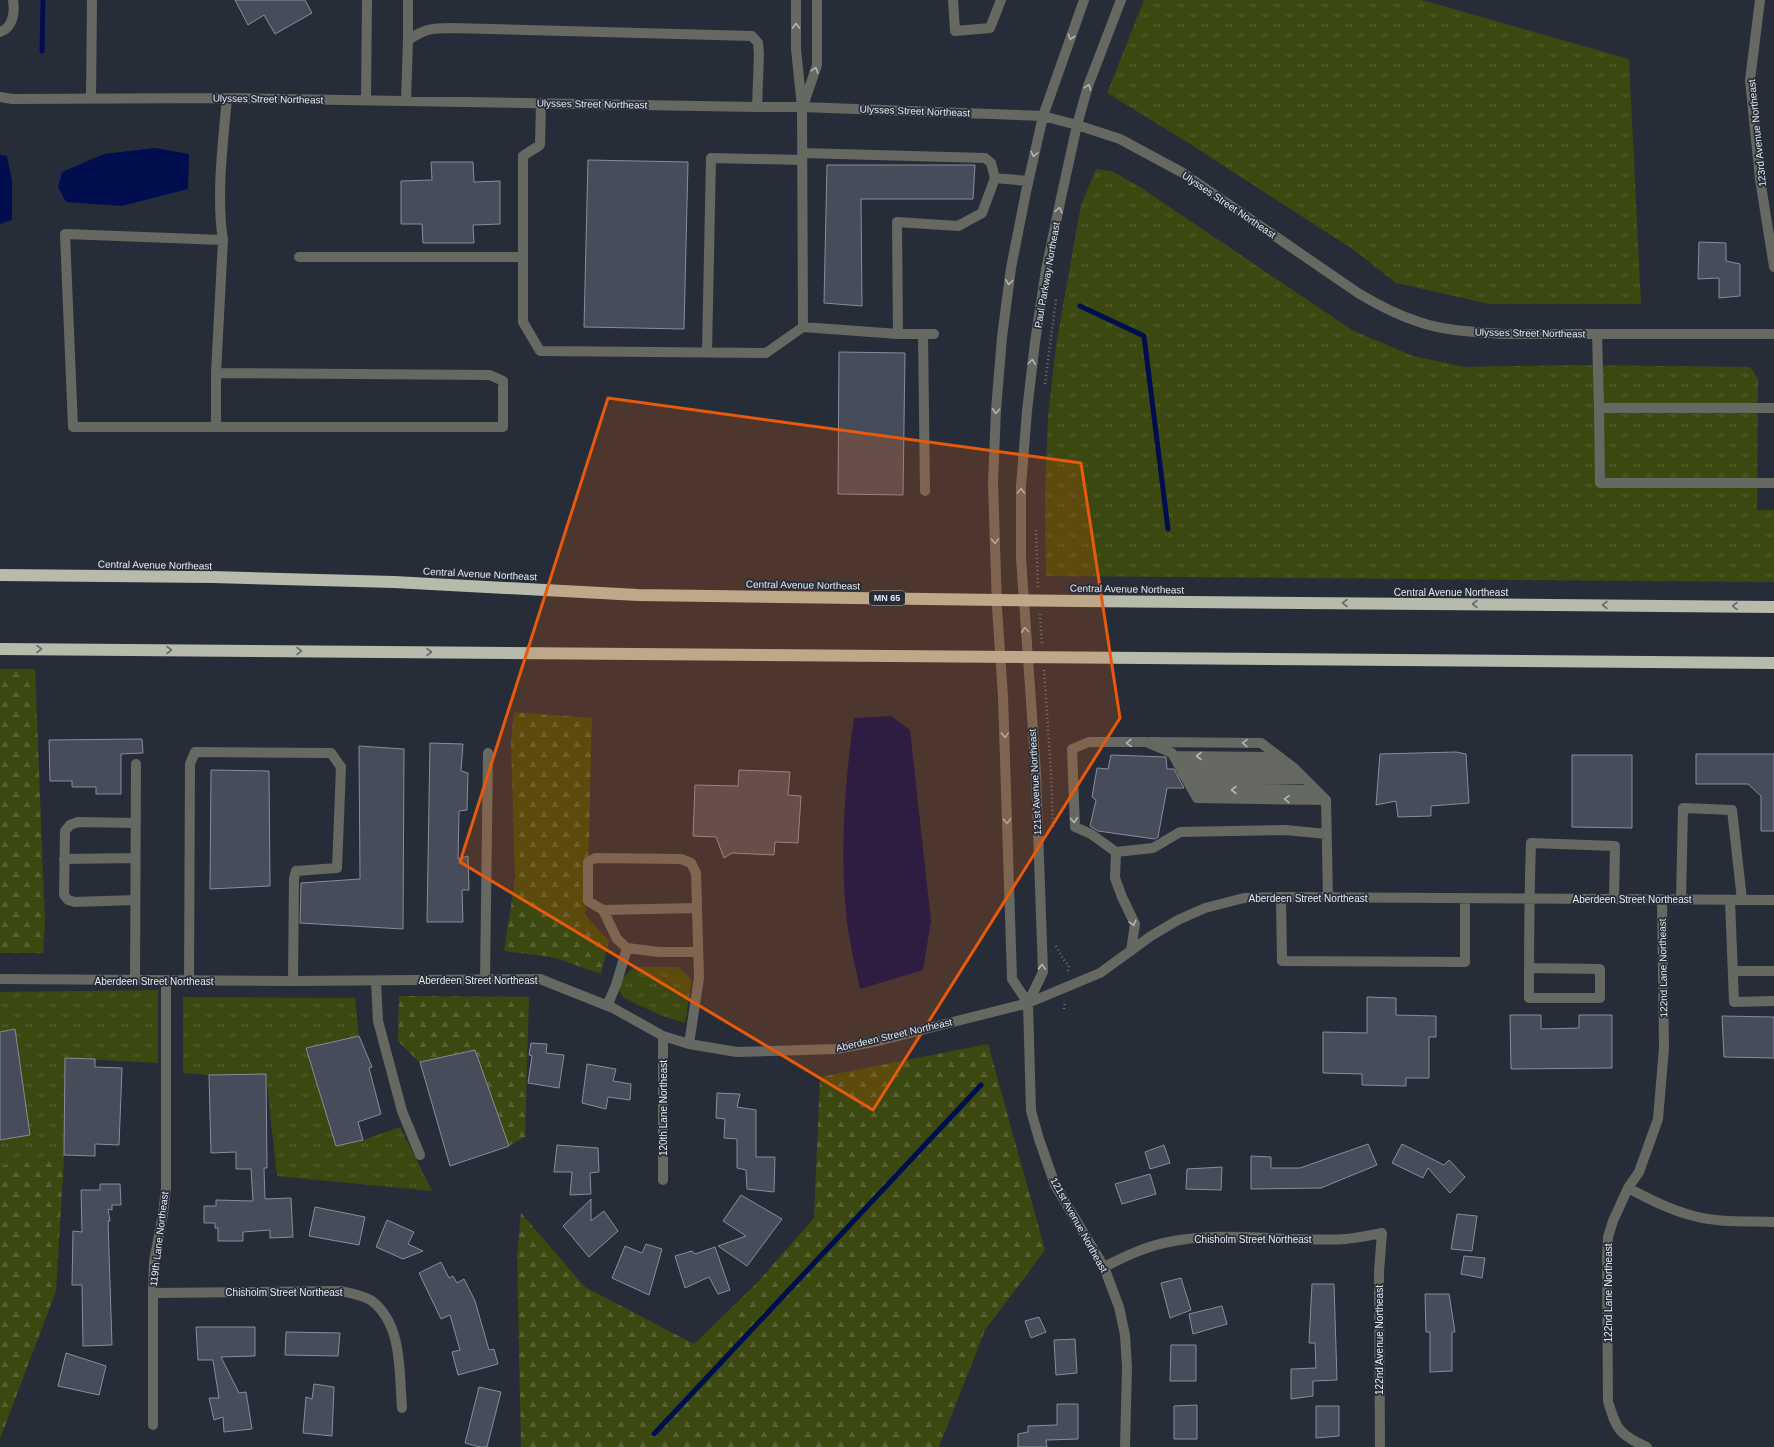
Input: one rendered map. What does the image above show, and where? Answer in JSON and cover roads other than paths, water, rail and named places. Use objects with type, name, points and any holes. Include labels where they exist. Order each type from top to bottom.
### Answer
[{"type":"highway","name":"Central Avenue Northeast","points":[[0,575],[213,577],[394,582],[638,595],[1774,607]]},
{"type":"highway","points":[[0,649],[1774,664]]},
{"type":"street","points":[[0,32],[6,30],[12,22],[14,8],[13,0]]},
{"type":"street","points":[[91,99],[92,0]]},
{"type":"street","points":[[366,100],[367,0]]},
{"type":"street","points":[[406,101],[408,0]]},
{"type":"street","points":[[796,0],[796,49],[802,107],[803,327]]},
{"type":"street","points":[[802,107],[817,65],[818,0]]},
{"type":"street","points":[[953,0],[955,31],[990,28],[1001,0]]},
{"type":"street","points":[[1028,1002],[1012,979],[1003,696],[996,559],[994,482],[996,410],[1002,337],[1011,268],[1028,181],[1043,116],[1084,0]]},
{"type":"street","name":"Paul Parkway Northeast","points":[[1021,558],[1021,486],[1027,411],[1035,342],[1046,270],[1077,125],[1088,86],[1121,0]]},
{"type":"street","name":"123rd Avenue Northeast","points":[[1760,0],[1750,80],[1760,179],[1774,266]]},
{"type":"street","points":[[408,40],[422,31],[434,28],[752,36],[758,43],[759,54],[756,107]]},
{"type":"street","name":"Ulysses Street Northeast","points":[[0,97],[12,99],[227,98],[802,107],[1043,116],[1120,139],[1183,173],[1358,293],[1384,309],[1420,323],[1466,331],[1504,334],[1774,334]]},
{"type":"street","points":[[216,426],[216,373],[223,240],[221,227],[222,160],[227,98]]},
{"type":"street","points":[[541,103],[540,145],[523,156],[523,322],[540,351],[766,353],[803,327],[898,334],[934,334]]},
{"type":"street","points":[[707,352],[711,158],[985,158],[991,163],[995,178],[982,213],[958,226],[897,222],[898,334]]},
{"type":"street","points":[[995,178],[1028,181]]},
{"type":"street","points":[[216,373],[490,375],[503,381],[503,427],[73,426],[65,234],[223,240]]},
{"type":"street","points":[[299,257],[523,257]]},
{"type":"street","points":[[923,334],[925,491]]},
{"type":"street","points":[[1597,334],[1600,483],[1774,483]]},
{"type":"street","points":[[1599,408],[1774,408]]},
{"type":"street","name":"121st Avenue Northeast","points":[[1021,558],[1036,773],[1043,972],[1028,1002],[1031,1111],[1055,1185],[1104,1267],[1119,1307],[1125,1335],[1127,1367],[1125,1447]]},
{"type":"street","points":[[1327,834],[1285,830],[1180,832],[1153,848],[1116,852],[1091,834],[1075,827],[1072,749],[1089,742],[1262,743],[1289,764],[1326,800],[1327,834],[1328,897]]},
{"type":"street","points":[[1146,742],[1172,753],[1197,798],[1326,800]]},
{"type":"street","points":[[189,980],[190,764],[195,752],[331,753],[341,766],[337,868],[296,871],[294,878],[293,982]]},
{"type":"street","points":[[485,980],[488,753]]},
{"type":"street","points":[[1183,773],[1280,757]]},
{"type":"street","points":[[135,981],[136,764]]},
{"type":"street","points":[[1183,773],[1289,764]]},
{"type":"street","points":[[1183,773],[1302,776]]},
{"type":"street","points":[[1183,773],[1315,790]]},
{"type":"street","points":[[1681,900],[1683,808],[1732,810],[1742,900]]},
{"type":"street","points":[[135,900],[75,902],[68,900],[64,895],[64,859],[65,831],[70,825],[78,822],[136,823]]},
{"type":"street","points":[[1529,968],[1600,969],[1600,998],[1529,998],[1529,968],[1529,899],[1531,843],[1615,846],[1614,899]]},
{"type":"street","points":[[1116,852],[1115,878],[1135,924],[1131,951]]},
{"type":"street","points":[[64,859],[135,858]]},
{"type":"street","points":[[689,1044],[699,978],[698,952],[697,908],[696,873],[691,863],[681,859],[595,858],[588,862],[588,901],[603,910],[697,908]]},
{"type":"street","points":[[1281,897],[1282,961],[1465,962],[1465,898]]},
{"type":"street","name":"Aberdeen Street Northeast","points":[[0,979],[293,982],[540,979],[607,1006],[663,1036],[689,1044],[737,1052],[836,1049],[878,1041],[1028,1002],[1100,973],[1178,920],[1205,908],[1244,898],[1328,897],[1774,900]]},
{"type":"street","name":"122nd Lane Northeast","points":[[1647,1447],[1634,1441],[1619,1431],[1608,1401],[1607,1258],[1608,1237],[1613,1221],[1628,1188],[1639,1172],[1658,1119],[1664,1048],[1662,900]]},
{"type":"street","points":[[1730,900],[1734,1002],[1774,1001]]},
{"type":"street","points":[[603,910],[617,939],[627,948],[659,952],[698,952]]},
{"type":"street","points":[[607,1006],[616,985],[627,948]]},
{"type":"street","points":[[1733,971],[1774,971]]},
{"type":"street","name":"119th Lane Northeast","points":[[153,1425],[154,1262],[163,1214],[166,1188],[166,981]]},
{"type":"street","points":[[376,981],[378,1021],[402,1111],[420,1155]]},
{"type":"street","name":"120th Lane Northeast","points":[[663,1036],[663,1180]]},
{"type":"street","points":[[1628,1188],[1666,1207],[1695,1217],[1724,1221],[1774,1222]]},
{"type":"street","name":"Chisholm Street Northeast","points":[[1104,1267],[1136,1251],[1164,1243],[1187,1239],[1219,1237],[1346,1239],[1382,1233]]},
{"type":"street","name":"122nd Avenue Northeast","points":[[1380,1447],[1379,1271],[1382,1233]]},
{"type":"street","name":"Chisholm Street Northeast","points":[[153,1293],[340,1291],[359,1295],[371,1301],[383,1311],[392,1327],[396,1348],[402,1408]]},
{"type":"waterway","points":[[42,51],[43,0]]},
{"type":"waterway","points":[[1080,306],[1144,336],[1168,529]]},
{"type":"waterway","points":[[654,1434],[981,1085]]}]
